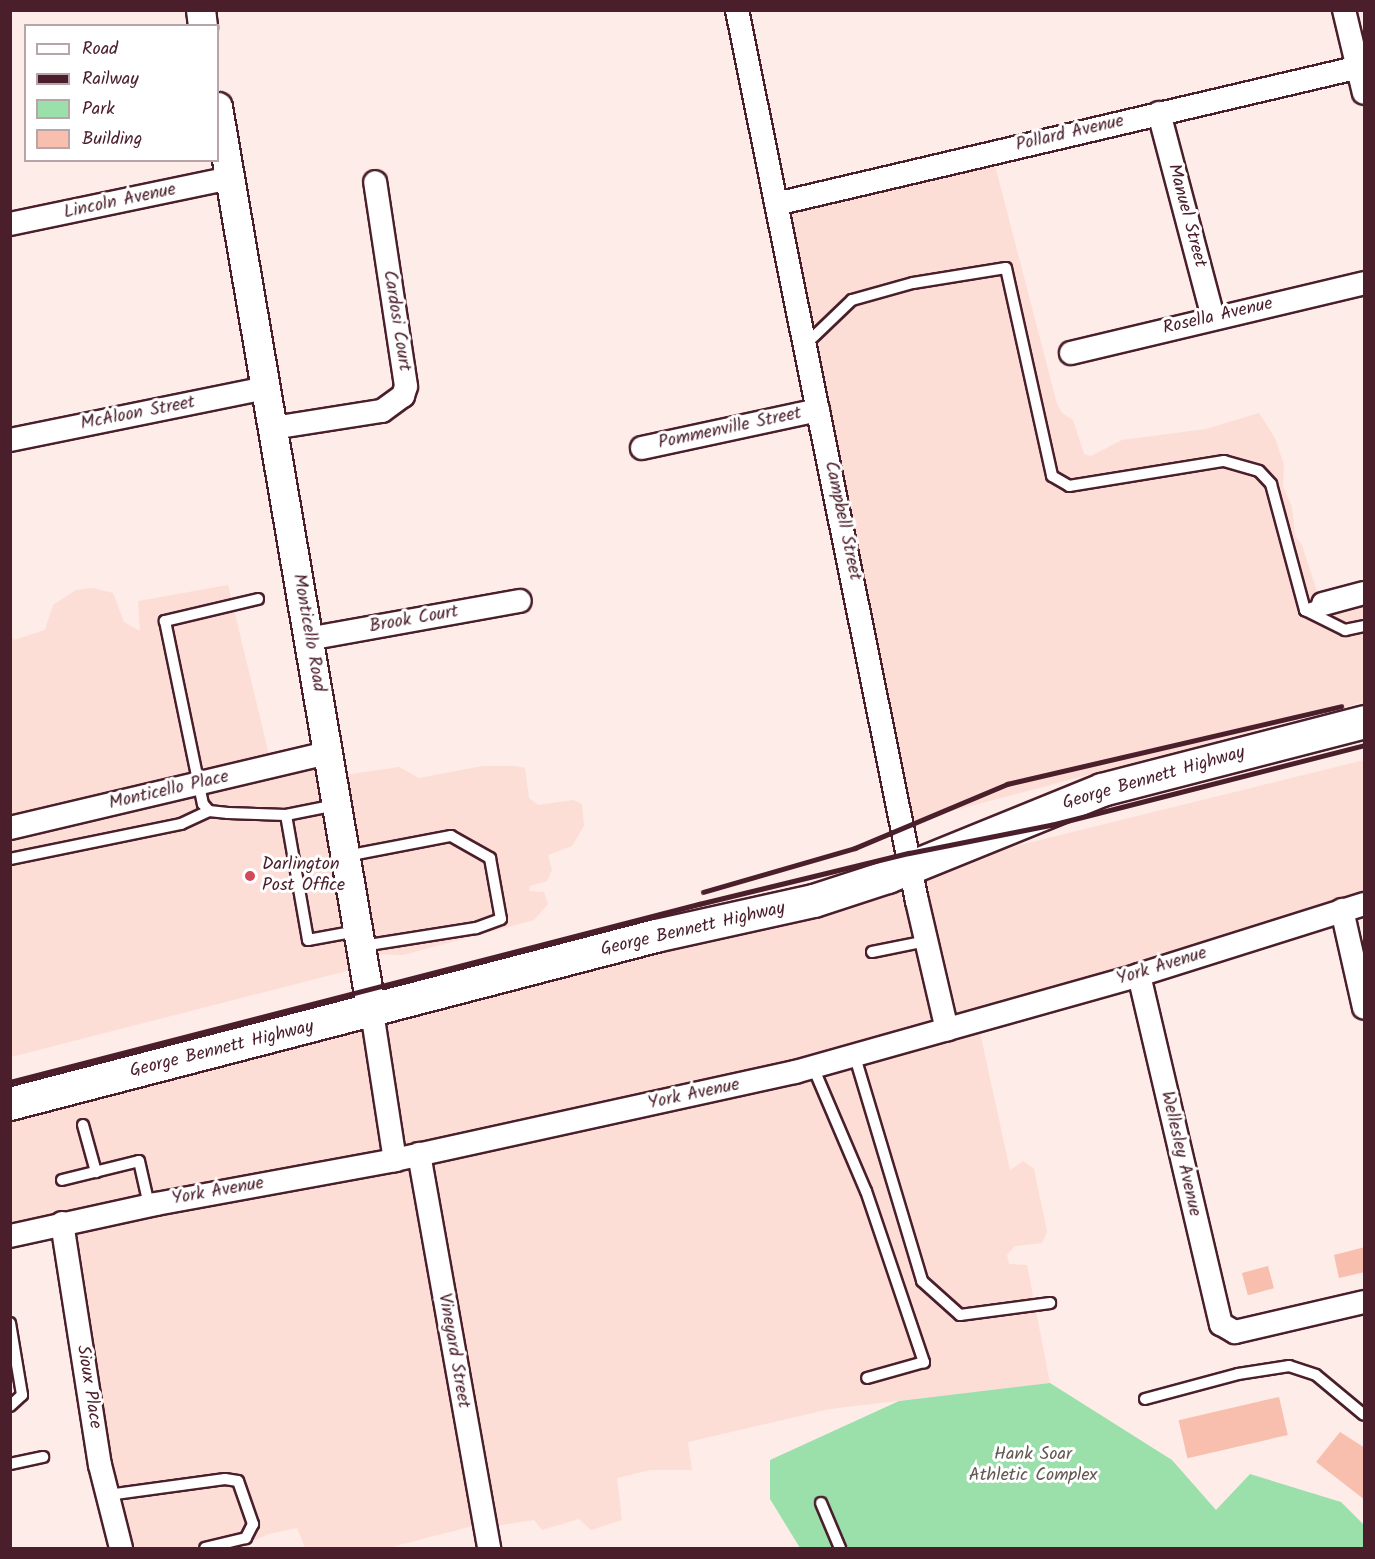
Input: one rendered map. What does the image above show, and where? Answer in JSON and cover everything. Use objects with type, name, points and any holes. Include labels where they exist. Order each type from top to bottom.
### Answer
[{"type":"main road","name":"George Bennett Highway","points":[[10,1104],[372,1012],[656,936],[752,918],[911,867],[1102,790],[1365,722]]},
{"type":"street","points":[[1344,10],[1361,67],[1365,93]]},
{"type":"street","name":"Campbell Street","points":[[744,12],[776,204],[926,941],[947,1030]]},
{"type":"street","name":"Pollard Avenue","points":[[776,204],[1361,67]]},
{"type":"street","name":"Monticello Road","points":[[219,113],[372,1012],[395,1160]]},
{"type":"street","name":"Manuel Street","points":[[1159,113],[1213,318]]},
{"type":"street","name":"Lincoln Avenue","points":[[10,224],[230,178]]},
{"type":"street","name":"Cardosi Court","points":[[273,428],[382,411],[403,396],[406,386],[375,182]]},
{"type":"street","name":"Rosella Avenue","points":[[1071,353],[1365,283]]},
{"type":"street","name":"McAloon Street","points":[[10,440],[267,388]]},
{"type":"street","name":"Pommenville Street","points":[[642,447],[818,410]]},
{"type":"street","points":[[1314,607],[1365,593]]},
{"type":"street","name":"Brook Court","points":[[308,639],[520,602]]},
{"type":"street","name":"Monticello Place","points":[[10,828],[328,753]]},
{"type":"street","name":"York Avenue","points":[[10,1236],[149,1205],[395,1160],[855,1057],[1139,975],[1365,904]]},
{"type":"street","points":[[1342,910],[1365,1008]]},
{"type":"street","name":"Wellesley Avenue","points":[[1139,975],[1218,1315],[1228,1330],[1235,1332],[1365,1302]]},
{"type":"street","name":"Vineyard Street","points":[[419,1154],[489,1548]]},
{"type":"street","name":"Sioux Place","points":[[62,1223],[108,1495],[121,1548]]},
{"type":"lane","points":[[805,345],[852,300],[913,283],[1006,268],[1052,476],[1069,486],[1224,461],[1259,471],[1271,484],[1314,607],[1345,630],[1365,626]]},
{"type":"lane","points":[[209,811],[203,804],[165,621],[258,599]]},
{"type":"lane","points":[[10,859],[181,824],[209,811],[286,815],[336,805]]},
{"type":"lane","points":[[286,815],[308,940],[476,928],[501,919],[490,858],[451,837],[345,856]]},
{"type":"lane","points":[[872,952],[926,941]]},
{"type":"lane","points":[[855,1057],[922,1281],[960,1315],[1050,1303]]},
{"type":"lane","points":[[813,1067],[866,1191],[924,1362],[867,1378]]},
{"type":"lane","points":[[83,1125],[96,1172]]},
{"type":"lane","points":[[62,1180],[139,1161],[149,1205]]},
{"type":"lane","points":[[10,1323],[22,1395],[10,1406]]},
{"type":"lane","points":[[1145,1399],[1238,1374],[1289,1366],[1316,1375],[1365,1415]]},
{"type":"lane","points":[[10,1464],[43,1456]]},
{"type":"lane","points":[[108,1495],[225,1479],[238,1481],[253,1524],[246,1538],[206,1548]]},
{"type":"lane","points":[[820,1503],[840,1548]]},
{"type":"shaded area","points":[[992,154],[1057,404],[1062,413],[1073,420],[1084,454],[1091,456],[1122,440],[1206,429],[1259,413],[1275,438],[1284,465],[1283,487],[1292,507],[1295,536],[1302,545],[1321,604],[1364,594],[1364,702],[906,823],[779,197]]},
{"type":"shaded area","points":[[228,585],[270,759],[330,748],[338,776],[399,767],[419,778],[483,766],[525,768],[529,798],[538,805],[573,800],[582,804],[584,826],[572,846],[548,855],[552,870],[547,881],[530,886],[529,891],[544,892],[548,904],[534,920],[403,955],[370,954],[366,966],[11,1057],[10,636],[14,640],[45,630],[53,605],[76,590],[93,588],[113,593],[124,622],[140,631],[138,601]]},
{"type":"shaded area","points":[[1364,760],[1364,902],[977,1019],[1010,1170],[1023,1161],[1034,1169],[1047,1232],[1042,1243],[1015,1246],[1007,1255],[1009,1264],[1027,1265],[1050,1383],[830,1409],[688,1442],[692,1470],[651,1470],[617,1478],[622,1520],[591,1530],[579,1519],[542,1530],[534,1520],[496,1526],[489,1522],[387,1548],[305,1548],[297,1528],[269,1534],[236,1548],[124,1548],[63,1226],[11,1233],[11,1104],[818,895]]},
{"type":"green space","name":"Hank Soar Athletic Complex","points":[[1050,1383],[1172,1460],[1216,1510],[1250,1474],[1341,1502],[1364,1525],[1364,1548],[800,1548],[770,1499],[770,1460],[899,1401]]},
{"type":"building","points":[[1365,1247],[1365,1272],[1339,1278],[1334,1255]]},
{"type":"building","points":[[1268,1266],[1274,1288],[1248,1295],[1242,1273]]},
{"type":"building","points":[[1279,1397],[1288,1435],[1187,1458],[1179,1420]]},
{"type":"building","points":[[1340,1432],[1365,1448],[1365,1500],[1316,1462]]},
{"type":"railway","points":[[703,892],[855,848],[1007,784],[1341,706]]},
{"type":"railway","points":[[10,1082],[699,904],[909,853],[1051,825],[1364,745]]},
{"type":"place","name":"Darlington Post Office","points":[[250,876]]}]
